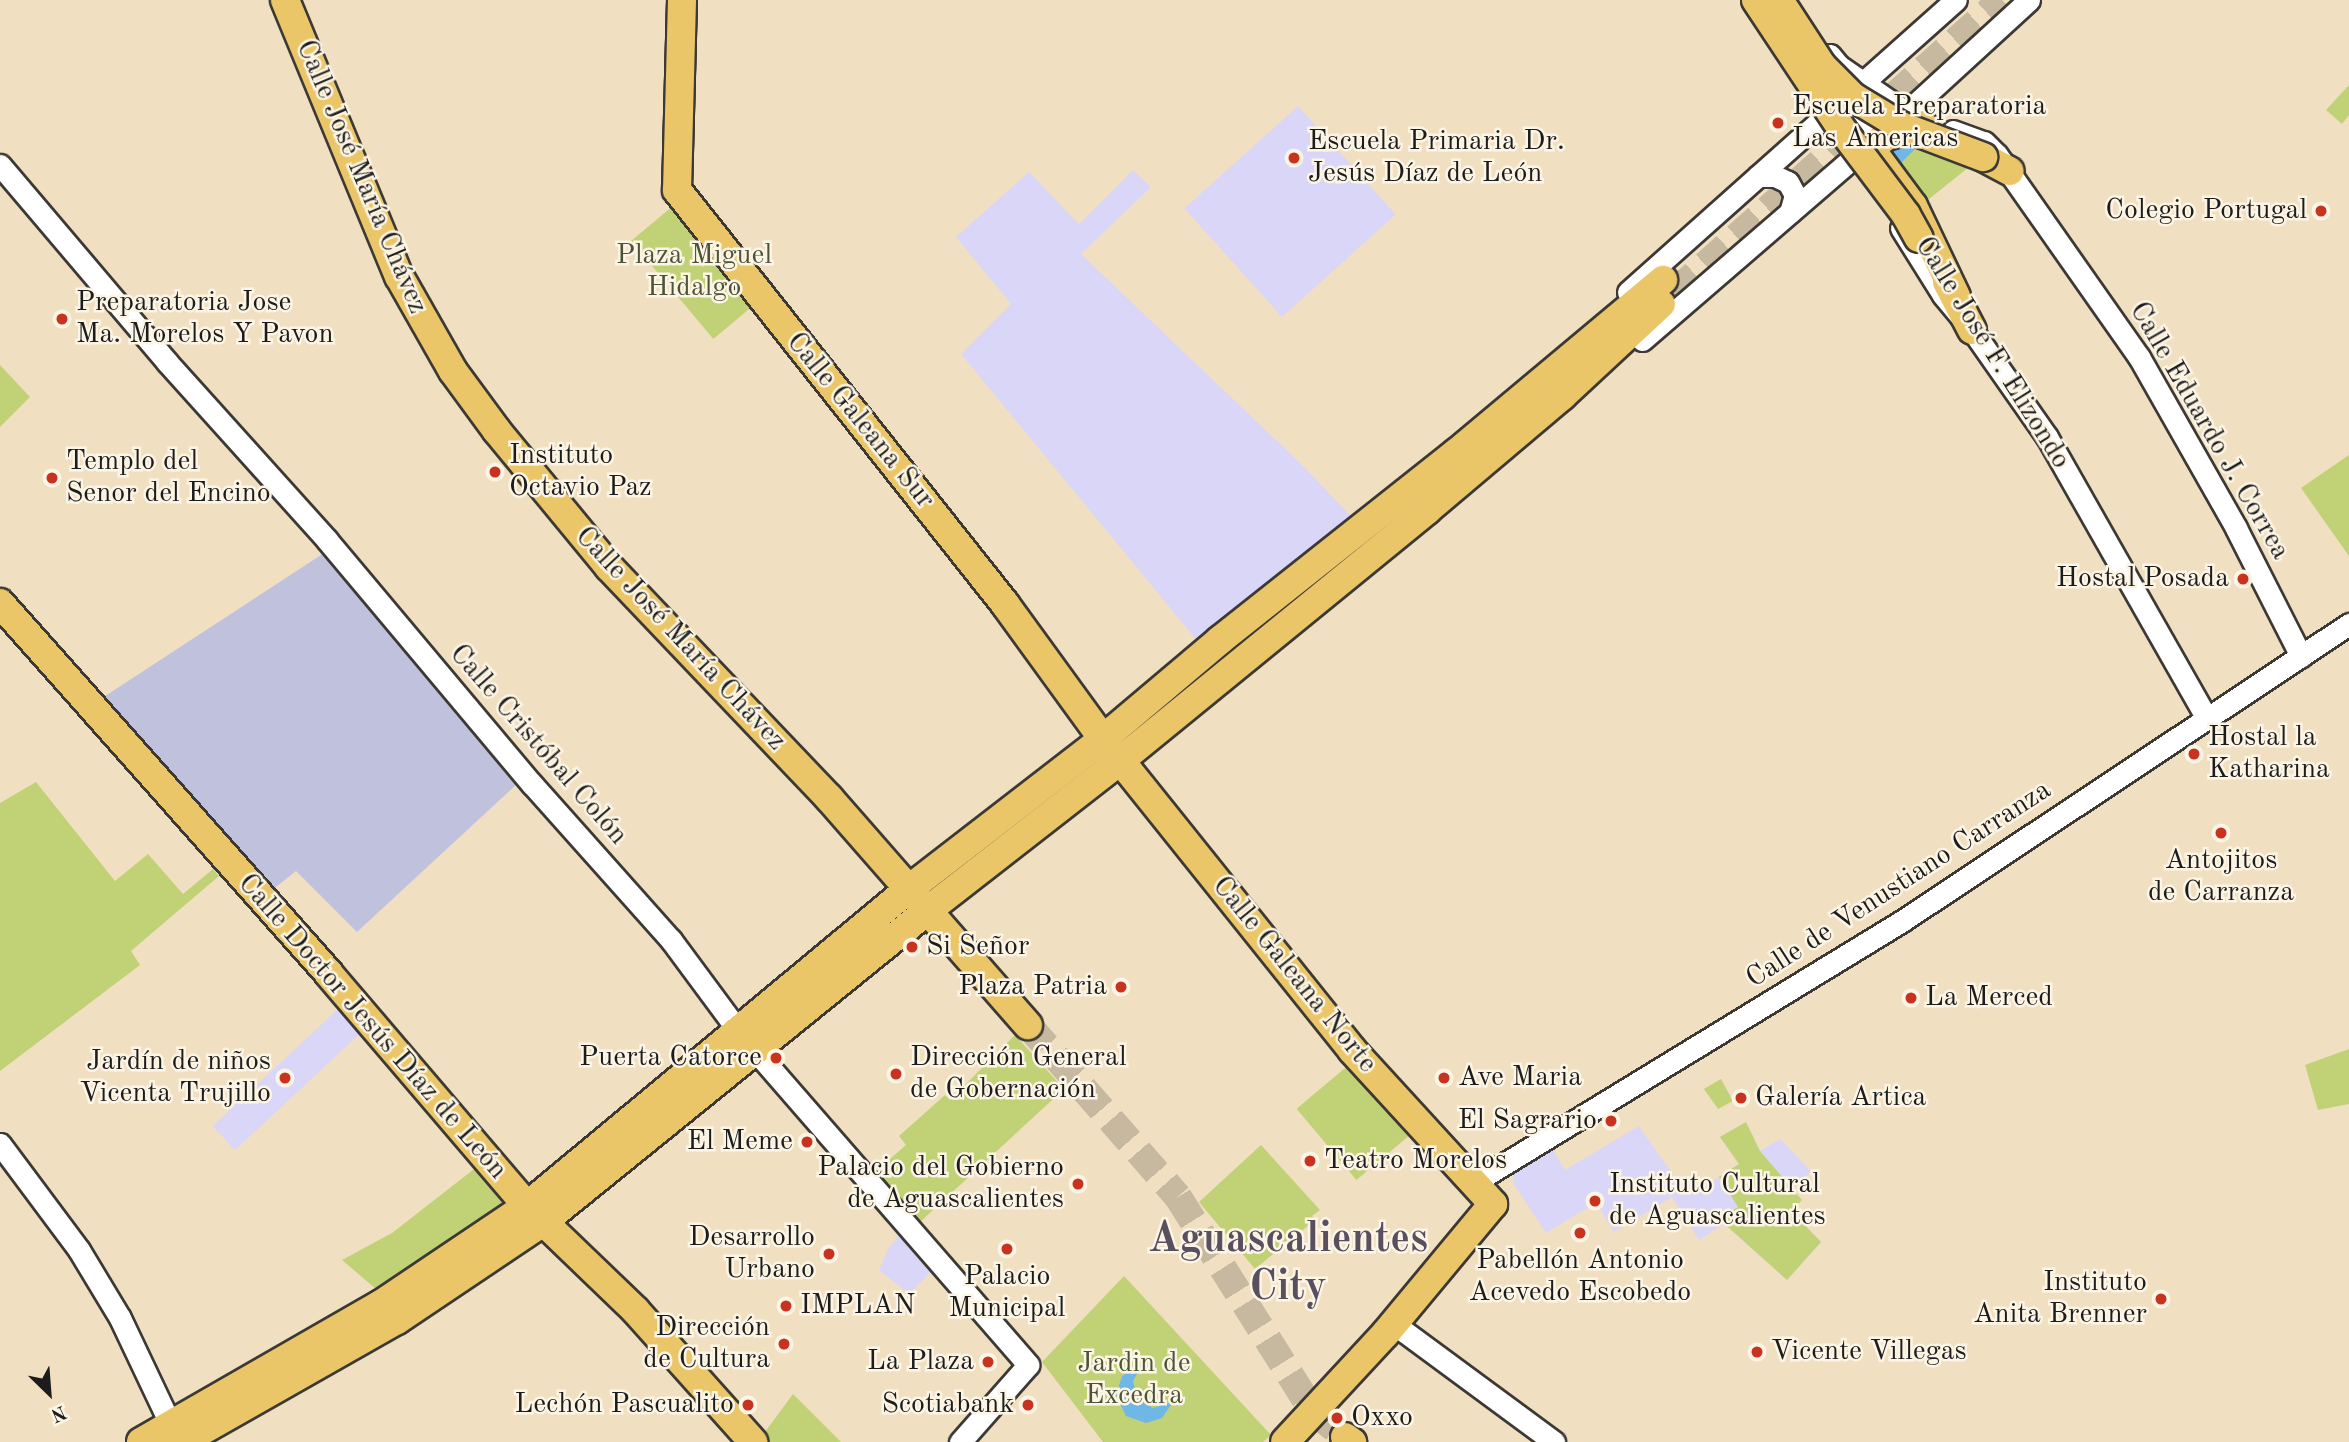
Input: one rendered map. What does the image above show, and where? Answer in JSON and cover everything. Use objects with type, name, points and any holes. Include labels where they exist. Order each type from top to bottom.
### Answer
[{"type":"main road","name":"Calle José María Chávez","points":[[285,0],[399,276],[453,371],[497,431],[609,567],[829,798],[1028,1025]]},
{"type":"main road","name":"Calle Galeana Sur","points":[[682,0],[677,190],[1013,615],[1103,739]]},
{"type":"main road","name":"Calle José F. Elizondo","points":[[1756,0],[1843,131],[1906,215],[1956,296],[1972,330]]},
{"type":"main road","points":[[1779,0],[1822,66],[1853,97],[1901,126],[1983,157],[2009,171]]},
{"type":"main road","points":[[1936,125],[1897,131],[1880,140],[1873,152],[1913,206],[1956,296]]},
{"type":"main road","points":[[141,1442],[178,1437],[381,1304],[535,1214],[747,1041],[927,911],[1121,760],[1477,469],[1581,364],[1669,286]]},
{"type":"main road","points":[[747,1041],[909,889],[1103,739],[1220,640],[1456,453],[1581,364]]},
{"type":"main road","name":"Calle Doctor Jesús Díaz de León","points":[[0,603],[313,956],[535,1214],[636,1311],[753,1442]]},
{"type":"main road","name":"Calle Galeana Norte","points":[[1103,739],[1352,1050],[1493,1204],[1394,1324]]},
{"type":"main road","points":[[1285,1442],[1394,1324]]},
{"type":"street","points":[[1747,0],[1822,119],[1900,226],[1943,295],[1972,330]]},
{"type":"street","name":"Calle Eduardo J. Correa","points":[[1793,0],[1839,66],[1859,86],[1905,114],[1984,142],[2009,171],[2139,357],[2236,528],[2301,656]]},
{"type":"street","points":[[1956,0],[1592,324],[1581,364],[1625,354],[1926,96],[2029,0]]},
{"type":"street","points":[[1784,59],[1814,79],[1850,117],[1864,123],[1905,114]]},
{"type":"street","points":[[1839,66],[1862,70],[1880,68]]},
{"type":"street","points":[[1852,160],[1864,123],[1859,86]]},
{"type":"street","points":[[1926,96],[1927,114],[1936,125]]},
{"type":"street","name":"Calle Cristóbal Colón","points":[[0,165],[167,362],[327,540],[532,784],[671,940],[747,1041],[1028,1365],[960,1442]]},
{"type":"street","points":[[1758,176],[1775,176],[1788,182],[1795,195],[1790,212]]},
{"type":"street","name":"Calle José F. Elizondo","points":[[1972,330],[2047,437],[2207,719]]},
{"type":"street","name":"Calle de Venustiano Carranza","points":[[1474,1183],[1902,921],[2349,624]]},
{"type":"street","points":[[0,1144],[79,1250],[113,1307],[178,1437]]},
{"type":"street","points":[[1394,1324],[1554,1442]]},
{"type":"shaded area","name":"Escuela Primaria Dr. Jesús Díaz de León","points":[[1298,106],[1396,214],[1282,317],[1184,208]]},
{"type":"shaded area","points":[[1133,170],[1151,187],[1081,254],[1298,461],[1354,519],[1199,643],[961,354],[1011,304],[956,237],[1029,172],[1079,224]]},
{"type":"shaded area","points":[[324,553],[518,783],[357,932],[296,871],[271,891],[99,700]]},
{"type":"shaded area","name":"Jardín de niños Vicenta Trujillo","points":[[339,1008],[362,1032],[235,1150],[212,1126]]},
{"type":"shaded area","name":"Instituto Cultural de Aguascalientes","points":[[1746,1122],[1760,1151],[1780,1139],[1811,1171],[1793,1188],[1802,1200],[1791,1211],[1821,1242],[1787,1280],[1724,1224],[1699,1240],[1672,1197],[1614,1232],[1596,1203],[1546,1233],[1513,1183],[1514,1173],[1553,1150],[1565,1170],[1639,1126],[1675,1178],[1681,1175],[1694,1193],[1739,1164],[1720,1137]]},
{"type":"shaded area","points":[[901,1233],[932,1271],[909,1294],[879,1270],[888,1249]]},
{"type":"green space","points":[[2349,85],[2349,115],[2342,124],[2326,110]]},
{"type":"green space","points":[[1892,135],[1979,159],[1919,207],[1883,141]]},
{"type":"green space","name":"Plaza Miguel Hidalgo","points":[[674,205],[756,303],[713,339],[631,241]]},
{"type":"green space","points":[[0,365],[30,397],[0,427]]},
{"type":"green space","points":[[2349,455],[2349,556],[2301,488]]},
{"type":"green space","points":[[36,782],[115,881],[148,854],[183,894],[213,869],[219,876],[131,951],[140,965],[0,1071],[0,803]]},
{"type":"green space","points":[[1015,1035],[1064,1089],[919,1223],[876,1171],[906,1145],[899,1136],[945,1095],[950,1100]]},
{"type":"green space","points":[[2349,1049],[2349,1104],[2318,1110],[2305,1065]]},
{"type":"green space","points":[[1351,1063],[1411,1134],[1356,1180],[1297,1109]]},
{"type":"green space","points":[[1721,1079],[1733,1101],[1718,1109],[1704,1089]]},
{"type":"green space","points":[[1746,1122],[1760,1151],[1802,1200],[1791,1211],[1821,1242],[1787,1280],[1719,1219],[1738,1207],[1719,1177],[1739,1164],[1720,1137]]},
{"type":"green space","points":[[1261,1145],[1320,1210],[1312,1216],[1315,1220],[1255,1269],[1199,1202]]},
{"type":"green space","points":[[478,1166],[512,1207],[383,1295],[342,1260],[392,1233]]},
{"type":"green space","name":"Jardin de Excedra","points":[[1124,1276],[1271,1435],[1263,1442],[1103,1442],[1042,1362]]},
{"type":"green space","points":[[793,1394],[841,1442],[767,1442],[762,1436]]},
{"type":"water","points":[[1912,140],[1915,149],[1900,164],[1893,165],[1883,148]]},
{"type":"water","points":[[1142,1365],[1133,1381],[1138,1399],[1153,1408],[1173,1402],[1162,1418],[1146,1423],[1126,1416],[1116,1395],[1122,1376]]},
{"type":"tunnel","points":[[1674,293],[2002,0]]},
{"type":"tunnel","points":[[1028,1025],[1178,1197],[1313,1411],[1345,1437]]},
{"type":"place","name":"Escuela Preparatoria Las Americas","points":[[1778,123]]},
{"type":"place","name":"Escuela Primaria Dr. Jesús Díaz de León","points":[[1294,158]]},
{"type":"place","name":"Colegio Portugal","points":[[2321,211]]},
{"type":"place","name":"Preparatoria Jose Ma. Morelos Y Pavon","points":[[62,319]]},
{"type":"place","name":"Instituto Octavio Paz","points":[[495,472]]},
{"type":"place","name":"Templo del Senor del Encino","points":[[52,478]]},
{"type":"place","name":"Hostal Posada","points":[[2243,579]]},
{"type":"place","name":"Hostal la Katharina","points":[[2194,754]]},
{"type":"place","name":"Antojitos de Carranza","points":[[2221,833]]},
{"type":"place","name":"Si Señor","points":[[912,947]]},
{"type":"place","name":"Plaza Patria","points":[[1121,987]]},
{"type":"place","name":"La Merced","points":[[1911,998]]},
{"type":"place","name":"Puerta Catorce","points":[[776,1058]]},
{"type":"place","name":"Dirección General de Gobernación","points":[[896,1074]]},
{"type":"place","name":"Jardín de niños Vicenta Trujillo","points":[[285,1078]]},
{"type":"place","name":"Ave Maria","points":[[1444,1078]]},
{"type":"place","name":"Galería Artica","points":[[1741,1098]]},
{"type":"place","name":"El Sagrario","points":[[1611,1121]]},
{"type":"place","name":"El Meme","points":[[807,1142]]},
{"type":"place","name":"Teatro Morelos","points":[[1310,1161]]},
{"type":"place","name":"Palacio del Gobierno de Aguascalientes","points":[[1078,1184]]},
{"type":"place","name":"Instituto Cultural de Aguascalientes","points":[[1595,1201]]},
{"type":"place","name":"Pabellón Antonio Acevedo Escobedo","points":[[1580,1233]]},
{"type":"place","name":"Palacio Municipal","points":[[1007,1249]]},
{"type":"place","name":"Desarrollo Urbano","points":[[829,1254]]},
{"type":"place","name":"Instituto Anita Brenner","points":[[2161,1299]]},
{"type":"place","name":"IMPLAN","points":[[786,1306]]},
{"type":"place","name":"Dirección de Cultura","points":[[784,1344]]},
{"type":"place","name":"Vicente Villegas","points":[[1757,1352]]},
{"type":"place","name":"La Plaza","points":[[988,1362]]},
{"type":"place","name":"Lechón Pascualito","points":[[748,1405]]},
{"type":"place","name":"Scotiabank","points":[[1028,1405]]},
{"type":"place","name":"Oxxo","points":[[1337,1418]]},
{"type":"district","name":"Aguascalientes City","points":[[1288,1264]]}]
